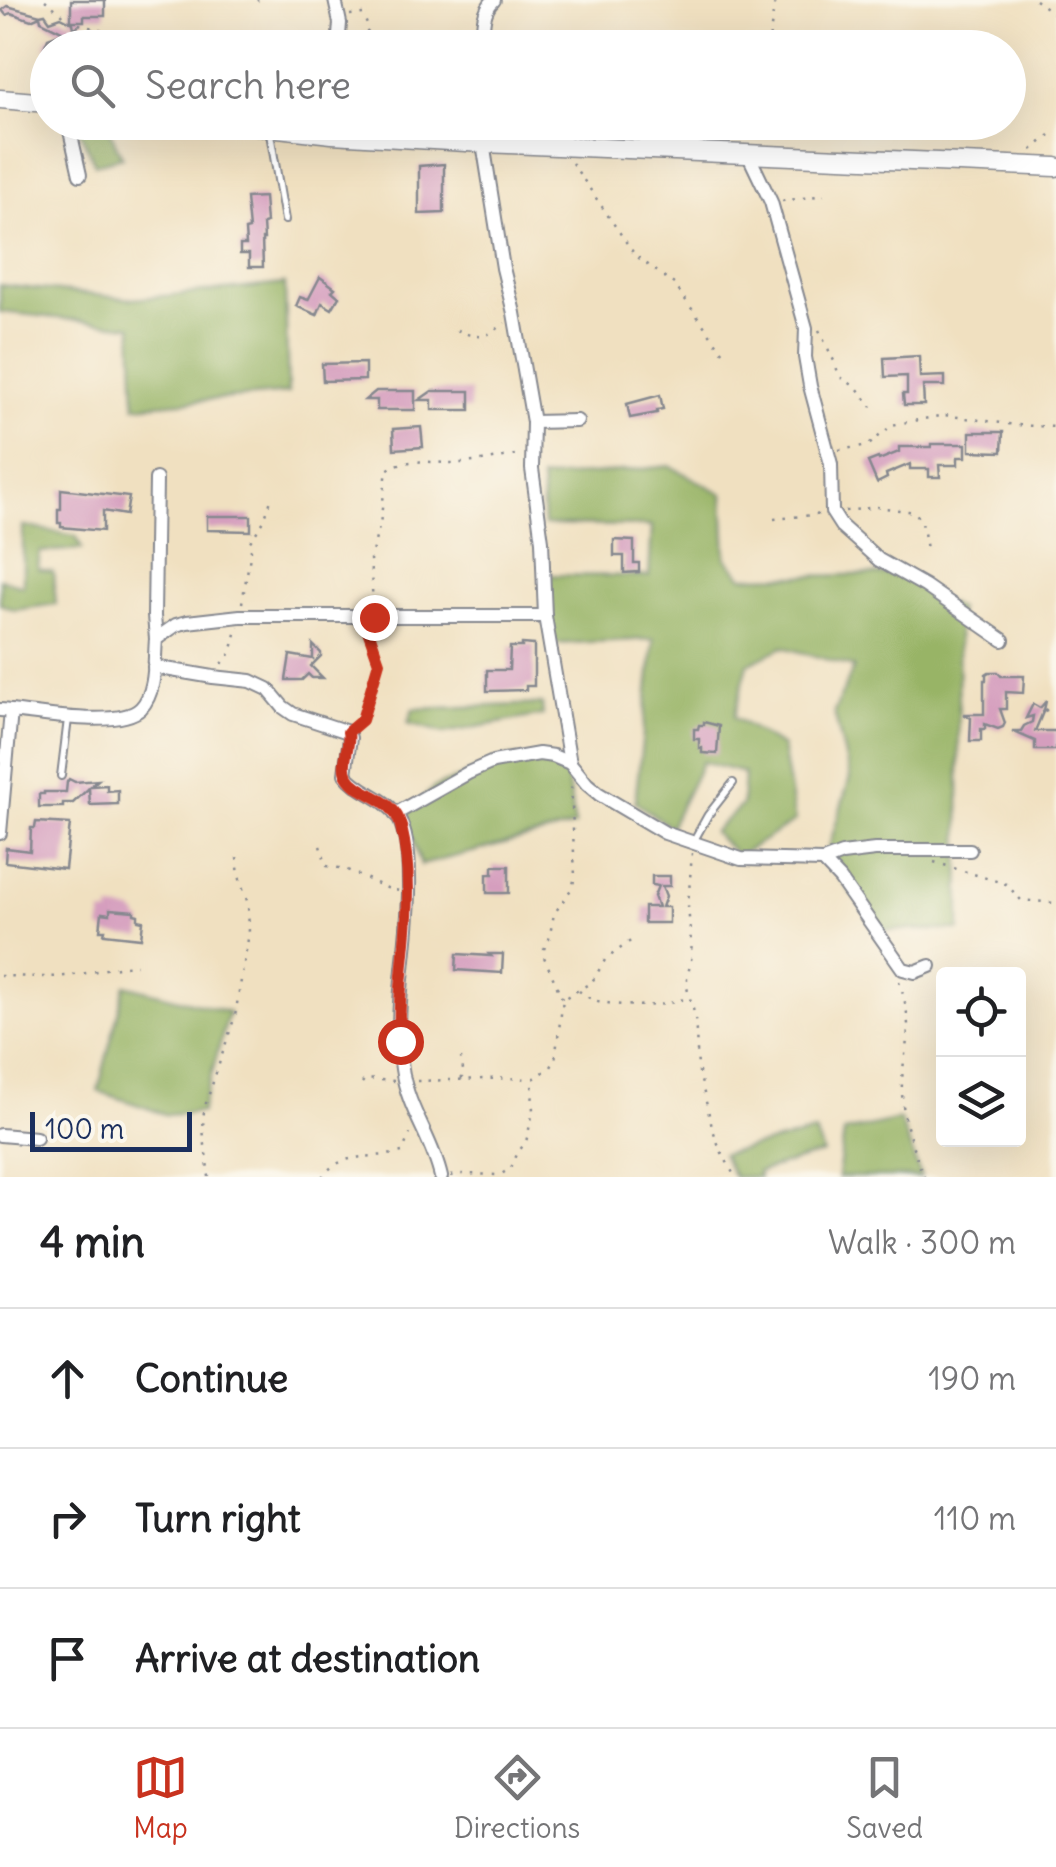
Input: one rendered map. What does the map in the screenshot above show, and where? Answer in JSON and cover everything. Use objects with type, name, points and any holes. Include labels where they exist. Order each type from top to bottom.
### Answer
[{"type":"main road","points":[[0,99],[30,102]]},
{"type":"main road","points":[[453,140],[1056,167]]},
{"type":"street","points":[[335,0],[339,30]]},
{"type":"street","points":[[483,30],[486,10],[494,0]]},
{"type":"street","points":[[72,140],[80,174]]},
{"type":"street","points":[[483,143],[533,422],[532,469],[542,541],[545,616],[570,763]]},
{"type":"street","points":[[748,154],[771,202],[806,328],[805,357],[831,464],[832,512],[841,526],[878,560],[925,586],[1003,640]]},
{"type":"street","points":[[533,422],[577,421]]},
{"type":"street","points":[[0,832],[6,710],[68,718],[118,718],[140,710],[152,686],[156,639],[156,479]]},
{"type":"street","points":[[156,639],[176,625],[240,616],[545,616]]},
{"type":"street","points":[[154,667],[251,680],[261,684],[292,714],[348,732],[345,774],[381,799],[400,820],[410,893],[399,998],[400,1053],[408,1098],[442,1177]]},
{"type":"street","points":[[396,814],[493,762],[538,754],[570,763],[587,784],[665,833],[740,859],[823,861],[874,850],[970,850]]},
{"type":"street","points":[[823,861],[903,969],[914,972],[930,966]]},
{"type":"street","points":[[0,1135],[36,1138]]},
{"type":"lane","points":[[271,140],[285,220]]},
{"type":"lane","points":[[60,776],[68,718]]},
{"type":"lane","points":[[693,842],[733,782]]},
{"type":"path","points":[[45,0],[72,22],[104,30]]},
{"type":"path","points":[[771,30],[775,0]]},
{"type":"path","points":[[1034,0],[1056,16]]},
{"type":"path","points":[[363,14],[370,30]]},
{"type":"path","points":[[91,30],[94,26]]},
{"type":"path","points":[[1017,165],[1056,130]]},
{"type":"path","points":[[560,145],[635,255],[674,284],[726,356]]},
{"type":"path","points":[[771,202],[824,194]]},
{"type":"path","points":[[458,330],[474,338],[488,336],[514,313]]},
{"type":"path","points":[[806,328],[816,325],[838,376],[857,388],[872,406]]},
{"type":"path","points":[[831,464],[838,450],[869,445],[892,425],[944,414],[1056,427]]},
{"type":"path","points":[[348,732],[362,720],[379,662],[368,616],[370,560],[380,524],[387,470],[400,463],[462,464],[515,456],[532,469]]},
{"type":"path","points":[[213,677],[231,652],[251,550],[249,543],[264,520],[272,496]]},
{"type":"path","points":[[774,519],[877,507],[915,512],[922,522],[927,549]]},
{"type":"path","points":[[563,999],[544,957],[554,914],[575,877],[570,763]]},
{"type":"path","points":[[693,842],[688,905],[692,955],[686,984],[695,1016],[698,1068],[712,1127],[735,1177]]},
{"type":"path","points":[[320,846],[327,866],[410,893]]},
{"type":"path","points":[[209,1177],[204,1109],[235,1016],[249,929],[248,904],[237,858]]},
{"type":"path","points":[[932,861],[1006,884],[1021,900],[1056,903]]},
{"type":"path","points":[[362,1082],[532,1080],[555,1060],[563,999],[592,982],[605,960],[633,939]]},
{"type":"path","points":[[892,956],[908,1024],[902,1067],[906,1129],[924,1177]]},
{"type":"path","points":[[0,976],[59,976],[136,964]]},
{"type":"path","points":[[578,990],[592,1000],[624,1004],[660,1004],[688,996]]},
{"type":"path","points":[[460,1080],[464,1076],[461,1058]]},
{"type":"path","points":[[442,1177],[500,1174],[511,1168],[526,1142],[533,1112],[532,1080]]},
{"type":"path","points":[[322,1177],[342,1159],[402,1152],[416,1118]]},
{"type":"green space","points":[[84,140],[114,140],[122,157],[95,164]]},
{"type":"green space","points":[[285,284],[288,393],[135,406],[132,326],[0,312],[0,285],[133,299]]},
{"type":"green space","points":[[670,466],[723,494],[726,558],[743,577],[898,574],[958,609],[960,930],[878,930],[826,857],[850,777],[834,712],[854,667],[783,647],[748,664],[734,717],[782,747],[795,821],[738,856],[713,832],[742,805],[744,773],[702,762],[670,827],[635,802],[654,639],[551,644],[545,575],[649,576],[652,526],[544,525],[541,479]]},
{"type":"green space","points":[[23,526],[76,536],[82,549],[40,552],[38,569],[53,572],[56,604],[15,610],[0,604],[0,579],[23,586]]},
{"type":"green space","points":[[542,704],[543,715],[444,733],[408,723],[413,709]]},
{"type":"green space","points":[[509,757],[565,765],[575,826],[421,865],[405,816],[433,788]]},
{"type":"green space","points":[[125,985],[229,1012],[201,1112],[167,1115],[98,1091]]},
{"type":"green space","points":[[900,1120],[921,1177],[838,1177],[844,1132]]},
{"type":"green space","points":[[815,1132],[823,1153],[758,1172],[759,1177],[734,1177],[722,1154]]},
{"type":"building","points":[[71,0],[105,0],[105,16],[84,16],[84,21],[71,21]]},
{"type":"building","points":[[7,6],[45,14],[50,21],[61,17],[73,23],[74,28],[78,26],[77,30],[60,30],[41,21],[40,16],[31,20],[6,15],[2,10]]},
{"type":"building","points":[[444,164],[444,213],[419,214],[419,166]]},
{"type":"building","points":[[264,197],[263,267],[249,267],[249,254],[240,254],[240,245],[246,245],[245,230],[249,229],[246,198]]},
{"type":"building","points":[[320,277],[335,288],[332,291],[339,297],[332,309],[322,303],[317,315],[296,306],[300,297],[308,300]]},
{"type":"building","points":[[919,356],[920,377],[945,376],[945,386],[923,386],[924,405],[904,405],[907,376],[885,377],[884,358]]},
{"type":"building","points":[[365,363],[365,380],[323,381],[322,364]]},
{"type":"building","points":[[376,391],[415,391],[415,410],[377,410],[377,400],[365,400]]},
{"type":"building","points":[[432,391],[470,391],[470,410],[432,410],[432,400],[419,400]]},
{"type":"building","points":[[660,395],[663,409],[630,418],[627,404]]},
{"type":"building","points":[[421,427],[423,447],[394,449],[393,429]]},
{"type":"building","points":[[970,432],[1003,432],[1002,452],[970,451]]},
{"type":"building","points":[[966,444],[966,457],[958,457],[958,465],[939,465],[940,477],[929,477],[929,469],[910,469],[910,464],[886,474],[887,478],[877,483],[868,462],[899,452],[899,447]]},
{"type":"building","points":[[61,489],[129,497],[126,515],[103,511],[103,531],[61,527]]},
{"type":"building","points":[[207,516],[251,516],[251,531],[207,530]]},
{"type":"building","points":[[614,540],[634,541],[634,563],[639,563],[639,572],[624,573],[624,556],[614,556]]},
{"type":"building","points":[[313,645],[321,656],[311,666],[323,678],[308,674],[302,680],[286,680],[290,655],[313,659]]},
{"type":"building","points":[[534,645],[534,686],[526,686],[526,690],[487,691],[487,670],[509,670],[510,647]]},
{"type":"building","points":[[989,672],[1024,676],[1023,693],[1006,692],[1006,709],[1000,709],[1003,727],[985,724],[981,741],[970,741],[971,718],[963,714],[984,714],[984,680]]},
{"type":"building","points":[[1046,701],[1047,710],[1035,731],[1056,731],[1056,750],[1035,750],[1035,741],[1012,731],[1021,731],[1032,722],[1033,716],[1026,718],[1033,704],[1040,708]]},
{"type":"building","points":[[704,722],[719,726],[717,754],[702,753],[699,739],[694,739],[694,729]]},
{"type":"building","points":[[69,779],[98,780],[91,786],[107,785],[107,791],[118,790],[118,804],[90,805],[89,788],[73,803],[63,803],[63,807],[39,807],[39,794],[66,792]]},
{"type":"building","points":[[36,822],[70,824],[65,869],[5,862],[6,848],[30,851],[31,828],[35,828]]},
{"type":"building","points":[[493,866],[509,866],[509,893],[487,893],[487,874],[493,874]]},
{"type":"building","points":[[652,876],[670,876],[670,886],[662,886],[666,896],[662,907],[669,907],[669,923],[644,923],[644,907],[658,907],[654,896],[658,886],[652,885]]},
{"type":"building","points":[[110,909],[134,911],[138,920],[143,921],[141,938],[104,934],[105,930],[100,930],[102,913],[110,914]]},
{"type":"building","points":[[457,954],[503,954],[502,973],[456,970]]},
{"type":"route","points":[[374,617],[363,616],[379,662],[362,720],[348,732],[345,774],[396,814],[404,838],[410,908],[399,998],[400,1041]]}]
